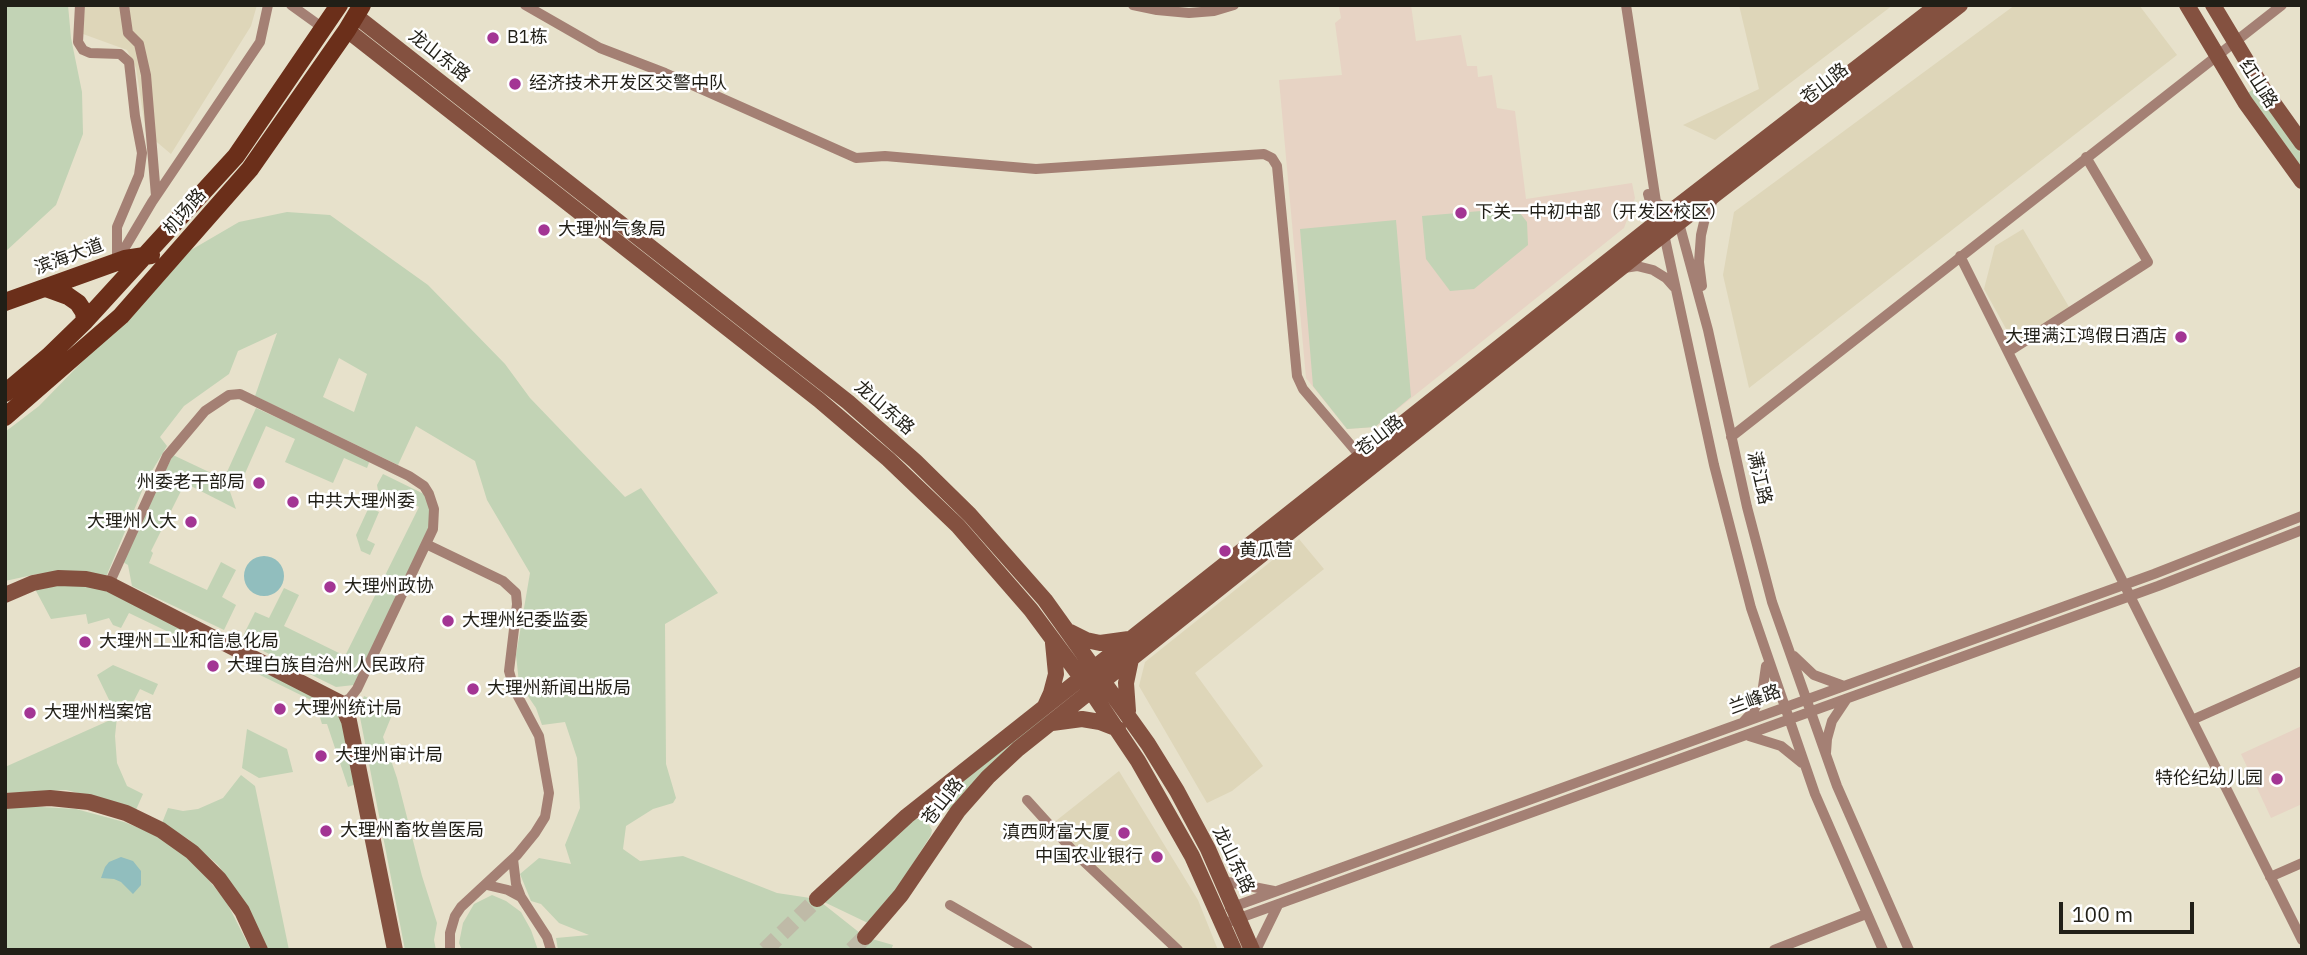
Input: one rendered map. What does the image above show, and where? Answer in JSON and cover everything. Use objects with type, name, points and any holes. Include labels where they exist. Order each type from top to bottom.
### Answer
[{"type":"main road","name":"机场路","points":[[5,393],[85,321],[236,156],[339,5]]},
{"type":"main road","name":"苍山路","points":[[817,899],[891,830],[1087,685],[1138,635],[1361,457],[1674,218],[1938,5]]},
{"type":"main road","name":"苍山路","points":[[1674,218],[1719,191],[1960,5]]},
{"type":"main road","name":"红山路","points":[[2187,5],[2260,123],[2302,181]]},
{"type":"main road","name":"红山路","points":[[2213,5],[2234,42],[2302,144]]},
{"type":"main road","name":"机场路","points":[[5,417],[121,316],[250,169],[355,17]]},
{"type":"main road","name":"龙山东路","points":[[355,17],[380,45],[855,430],[981,550],[1050,634],[1118,729],[1175,823],[1234,950]]},
{"type":"main road","name":"龙山东路","points":[[380,45],[874,425],[930,475],[985,531],[1031,582],[1130,716],[1177,791],[1223,881],[1254,950]]},
{"type":"main road","name":"苍山路","points":[[1100,674],[1130,659],[1621,268],[1660,229]]},
{"type":"main road","name":"滨海大道","points":[[5,302],[117,261],[147,255],[173,256]]},
{"type":"main road","points":[[46,288],[78,303],[84,312],[85,321]]},
{"type":"main road","points":[[5,595],[33,583],[58,578],[86,579],[109,584],[341,703],[348,717],[395,950]]},
{"type":"main road","points":[[1066,629],[1086,640],[1100,643],[1123,641],[1138,635]]},
{"type":"main road","points":[[1050,634],[1056,674],[1046,717],[1082,719],[1118,729]]},
{"type":"main road","points":[[1130,659],[1125,692],[1130,716]]},
{"type":"main road","name":"苍山路","points":[[865,937],[894,905],[946,826],[970,796],[1046,717]]},
{"type":"main road","points":[[5,801],[50,798],[89,803],[126,813],[160,830],[192,852],[219,879],[242,911],[260,950]]},
{"type":"street","points":[[80,5],[78,42],[83,50],[90,53],[120,54],[129,62],[142,153],[139,174],[117,227],[117,261]]},
{"type":"street","points":[[124,5],[128,33],[139,44],[146,75],[156,196]]},
{"type":"street","points":[[117,261],[156,196],[260,42],[268,5]]},
{"type":"street","points":[[290,5],[323,28]]},
{"type":"street","points":[[525,5],[600,48],[665,73],[856,158],[884,156],[1036,169],[1264,154],[1272,158],[1277,166],[1297,376],[1309,397],[1361,457]]},
{"type":"street","points":[[1133,5],[1189,13],[1214,11],[1234,5]]},
{"type":"street","points":[[1619,5],[1650,205],[1660,229],[1676,289],[1742,580],[1805,765],[1883,950]]},
{"type":"street","name":"满江路","points":[[1626,5],[1656,202],[1674,218],[1708,330],[1762,565],[1785,642],[1859,840],[1909,950]]},
{"type":"street","points":[[1731,437],[2282,5]]},
{"type":"street","points":[[2008,352],[2148,262],[2086,157]]},
{"type":"street","points":[[1708,330],[1699,251],[1705,218],[1719,191]]},
{"type":"street","points":[[1960,257],[2302,940]]},
{"type":"street","points":[[1621,268],[1637,266],[1653,270],[1666,278],[1676,289]]},
{"type":"street","points":[[109,584],[167,456],[205,411],[233,393],[416,480],[424,486],[434,509],[433,529],[354,695],[341,703]]},
{"type":"street","name":"兰峰路","points":[[1221,918],[1276,892],[2124,584],[2302,516]]},
{"type":"street","name":"兰峰路","points":[[1237,912],[1278,905],[2130,596],[2302,530]]},
{"type":"street","points":[[426,544],[503,581],[516,593],[509,671],[514,689],[539,736],[549,793],[547,812],[541,825],[513,859],[461,907],[455,916],[450,933],[450,950]]},
{"type":"street","points":[[1785,642],[1794,657],[1807,670],[1821,679],[1844,686]]},
{"type":"street","points":[[1742,723],[1759,702],[1765,684],[1763,646]]},
{"type":"street","points":[[2192,720],[2302,671]]},
{"type":"street","points":[[1827,759],[1829,729],[1847,698]]},
{"type":"street","points":[[1746,735],[1781,746],[1805,765]]},
{"type":"street","points":[[1027,800],[1076,853],[1178,950]]},
{"type":"street","points":[[513,859],[514,874],[521,897],[547,937],[551,950]]},
{"type":"street","points":[[2270,877],[2302,863]]},
{"type":"street","points":[[1223,881],[1276,892]]},
{"type":"street","points":[[486,885],[508,890],[521,897]]},
{"type":"street","points":[[950,905],[1028,950]]},
{"type":"street","points":[[1254,950],[1278,905]]},
{"type":"street","points":[[1774,950],[1866,914]]},
{"type":"shaded area","points":[[85,5],[257,5],[251,26],[171,154],[146,133],[136,68],[127,50],[83,34]]},
{"type":"shaded area","name":"下关一中初中部（开发区校区）","points":[[1411,5],[1416,41],[1461,35],[1467,66],[1477,66],[1478,77],[1492,75],[1497,108],[1515,111],[1526,199],[1632,183],[1635,198],[1624,228],[1375,427],[1347,429],[1306,378],[1279,80],[1342,75],[1335,23],[1341,18],[1339,7]]},
{"type":"shaded area","points":[[1739,5],[1893,5],[1715,140],[1683,125],[1759,89]]},
{"type":"shaded area","points":[[2015,5],[2139,5],[2177,55],[1749,388],[1723,275],[1734,212]]},
{"type":"shaded area","points":[[2023,229],[2072,312],[2015,345],[1984,289],[1995,246]]},
{"type":"shaded area","points":[[1299,539],[1324,569],[1195,673],[1263,766],[1232,791],[1207,803],[1139,686],[1145,662]]},
{"type":"shaded area","name":"特伦纪幼儿园","points":[[2302,726],[2302,804],[2271,818],[2241,754]]},
{"type":"shaded area","name":"滇西财富大厦","points":[[1119,771],[1198,900],[1218,950],[1185,950],[1101,874],[1052,824]]},
{"type":"green space","points":[[5,5],[68,5],[71,38],[82,92],[83,134],[56,205],[5,252]]},
{"type":"green space","points":[[2255,88],[2302,155],[2302,168],[2248,93]]},
{"type":"green space","points":[[1516,208],[1527,222],[1528,245],[1474,289],[1450,291],[1426,259],[1422,216]]},
{"type":"green space","points":[[287,212],[330,215],[428,285],[505,364],[530,398],[625,497],[641,488],[718,593],[665,624],[666,764],[676,798],[673,803],[653,809],[626,826],[623,849],[640,861],[683,856],[777,893],[817,899],[865,937],[893,945],[891,950],[558,950],[556,938],[589,935],[559,923],[541,904],[531,901],[520,874],[539,858],[571,864],[565,845],[580,808],[577,758],[565,722],[542,725],[536,708],[519,683],[516,655],[530,573],[487,500],[475,461],[416,426],[398,465],[255,396],[277,333],[238,351],[229,374],[184,406],[160,437],[167,446],[147,479],[106,577],[64,572],[5,581],[5,432],[39,406],[191,250],[239,222]],"holes":[[[339,358],[367,374],[354,412],[323,397]]]},
{"type":"green space","points":[[1396,220],[1411,397],[1375,427],[1347,429],[1313,386],[1300,229]]},
{"type":"green space","points":[[256,408],[370,460],[367,468],[344,458],[333,483],[285,462],[295,439],[266,426],[239,487],[227,472]]},
{"type":"green space","points":[[173,455],[226,480],[236,509],[185,483],[151,551],[153,553],[149,563],[207,590],[221,562],[236,570],[222,597],[236,605],[224,630],[132,586],[128,565],[121,561]]},
{"type":"green space","points":[[383,474],[426,495],[433,519],[354,685],[336,687],[241,640],[255,612],[269,618],[284,588],[299,595],[284,626],[345,656],[419,507],[390,492],[384,503],[380,501],[377,485]]},
{"type":"green space","points":[[369,507],[379,512],[367,540],[375,544],[370,555],[361,551],[356,535]]},
{"type":"green space","points":[[72,580],[106,589],[185,626],[181,638],[129,613],[121,628],[113,625],[109,618],[88,624],[86,614],[51,619],[35,589]]},
{"type":"green space","points":[[113,665],[158,684],[153,695],[140,689],[127,714],[112,706],[97,675]]},
{"type":"green space","points":[[262,666],[332,701],[347,731],[356,784],[348,787],[327,724],[322,724],[315,702],[258,674]]},
{"type":"green space","points":[[364,696],[394,710],[383,737],[437,923],[434,940],[436,950],[405,950],[359,712]]},
{"type":"green space","points":[[1044,714],[1046,717],[951,809],[947,810],[940,803],[938,800]]},
{"type":"green space","points":[[117,717],[117,763],[127,786],[143,794],[135,812],[107,800],[66,790],[5,793],[5,767]]},
{"type":"green space","points":[[247,729],[287,749],[293,772],[259,778],[242,768]]},
{"type":"green space","points":[[241,775],[255,786],[289,950],[265,950],[244,901],[218,865],[188,839],[162,823],[168,808],[183,811],[198,809],[223,798]]},
{"type":"green space","points":[[24,806],[76,809],[124,822],[154,834],[193,861],[226,901],[251,950],[5,950],[5,808]]},
{"type":"green space","points":[[915,819],[923,819],[928,823],[932,830],[931,835],[901,883],[870,924],[824,902],[878,849]]},
{"type":"green space","points":[[492,895],[521,912],[538,950],[462,950],[459,943],[463,923],[474,904]]},
{"type":"water","points":[[264,556],[278,562],[284,576],[278,590],[264,596],[250,590],[244,576],[250,562]]},
{"type":"water","points":[[121,857],[133,861],[141,871],[141,885],[133,894],[121,882],[101,878],[109,862]]},
{"type":"tunnel","points":[[765,950],[817,899]]},
{"type":"tunnel","points":[[852,950],[865,937]]},
{"type":"place","name":"B1栋","points":[[493,38]]},
{"type":"place","name":"经济技术开发区交警中队","points":[[515,84]]},
{"type":"place","name":"下关一中初中部（开发区校区）","points":[[1461,213]]},
{"type":"place","name":"大理州气象局","points":[[544,230]]},
{"type":"place","name":"大理满江鸿假日酒店","points":[[2181,337]]},
{"type":"place","name":"州委老干部局","points":[[259,483]]},
{"type":"place","name":"中共大理州委","points":[[293,502]]},
{"type":"place","name":"大理州人大","points":[[191,522]]},
{"type":"place","name":"黄瓜营","points":[[1225,551]]},
{"type":"place","name":"大理州政协","points":[[330,587]]},
{"type":"place","name":"大理州纪委监委","points":[[448,621]]},
{"type":"place","name":"大理州工业和信息化局","points":[[85,642]]},
{"type":"place","name":"大理白族自治州人民政府","points":[[213,666]]},
{"type":"place","name":"大理州新闻出版局","points":[[473,689]]},
{"type":"place","name":"大理州统计局","points":[[280,709]]},
{"type":"place","name":"大理州档案馆","points":[[30,713]]},
{"type":"place","name":"大理州审计局","points":[[321,756]]},
{"type":"place","name":"特伦纪幼儿园","points":[[2277,779]]},
{"type":"place","name":"大理州畜牧兽医局","points":[[326,831]]},
{"type":"place","name":"滇西财富大厦","points":[[1124,833]]},
{"type":"place","name":"中国农业银行","points":[[1157,857]]}]
